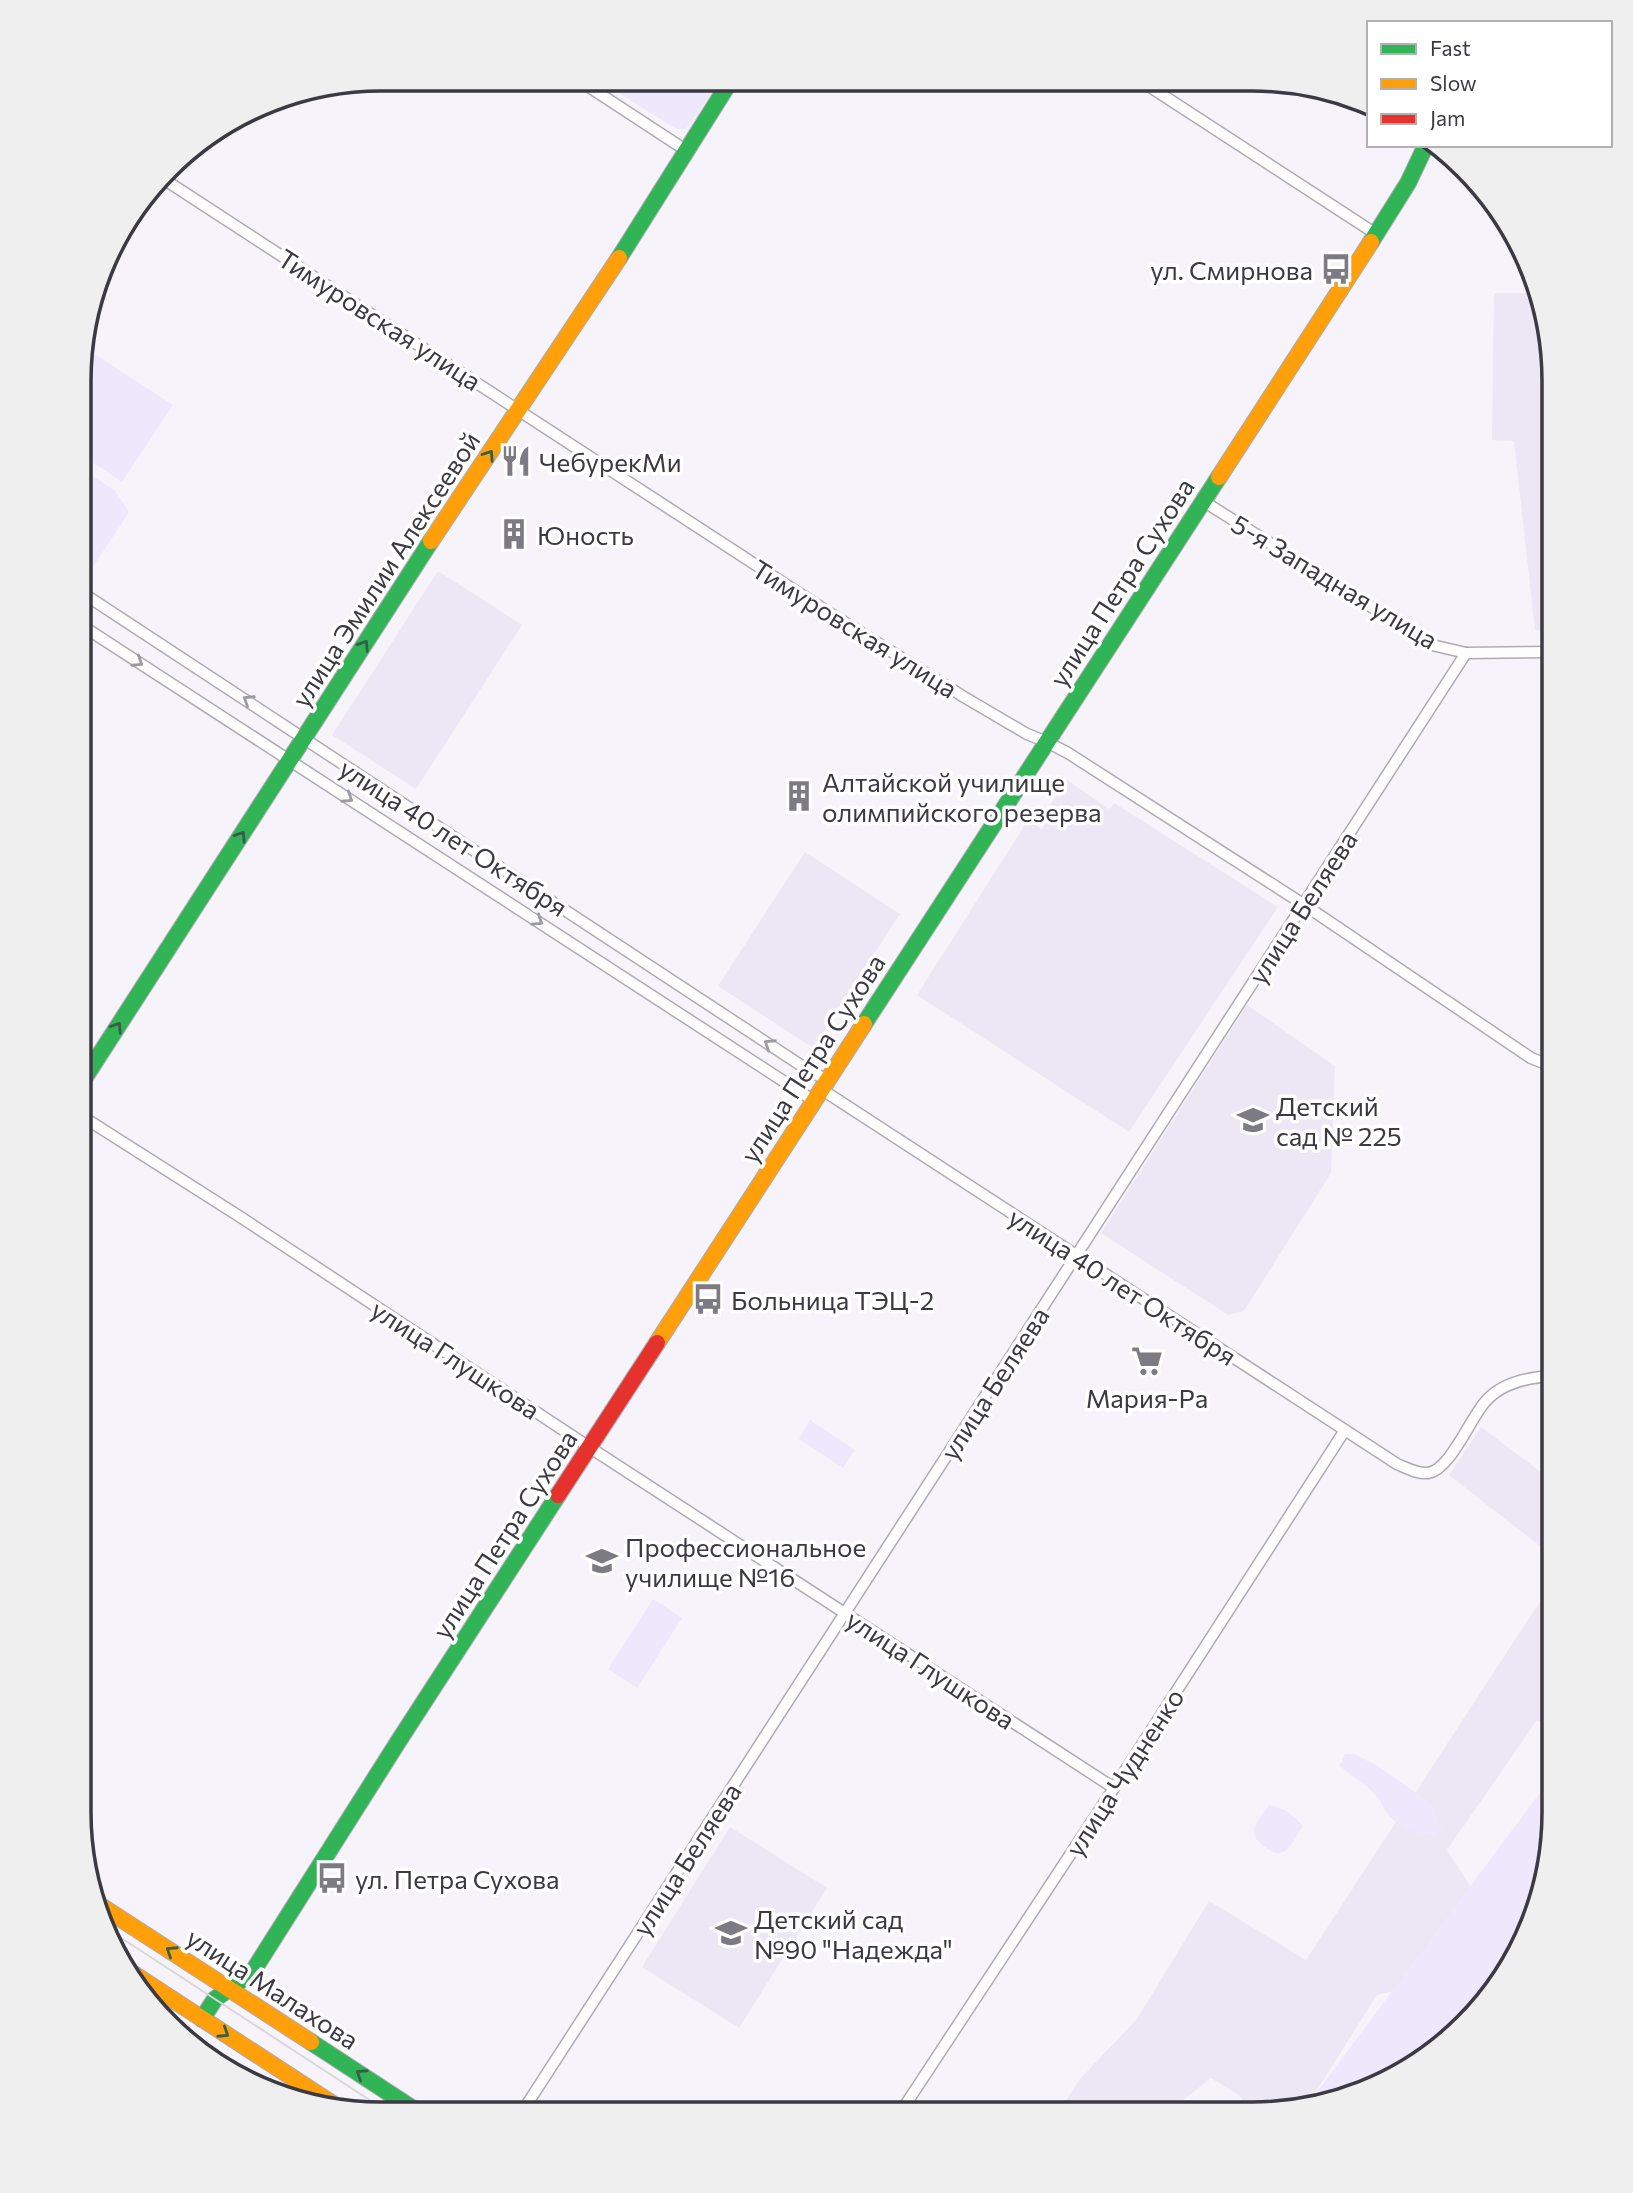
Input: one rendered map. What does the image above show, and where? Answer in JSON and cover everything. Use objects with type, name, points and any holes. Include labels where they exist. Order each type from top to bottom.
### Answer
[{"type":"street","points":[[595,91],[687,151]]},
{"type":"street","name":"улица Эмилии Алексеевой","points":[[91,1068],[724,91]]},
{"type":"street","points":[[1156,91],[1376,234]]},
{"type":"street","name":"улица Петра Сухова","points":[[202,2019],[215,1999],[255,1968],[589,1447],[1376,234],[1408,183],[1424,148]]},
{"type":"street","name":"Тимуровская улица","points":[[170,183],[901,658],[1027,734],[1047,742],[1303,904],[1531,1058],[1542,1062]]},
{"type":"street","name":"5-я Западная улица","points":[[1203,501],[1432,645],[1466,653],[1542,652]]},
{"type":"street","name":"улица 40 лет Октября","points":[[91,599],[805,1068],[821,1090]]},
{"type":"street","name":"улица 40 лет Октября","points":[[91,631],[290,760],[821,1090],[1397,1464],[1415,1472],[1429,1473],[1442,1467],[1485,1401],[1502,1387],[1530,1377],[1542,1376]]},
{"type":"street","name":"улица Беляева","points":[[528,2102],[1466,653]]},
{"type":"street","name":"улица Глушкова","points":[[91,1122],[1114,1788]]},
{"type":"street","name":"улица Чудненко","points":[[907,2102],[1345,1430]]},
{"type":"street","name":"улица Малахова","points":[[108,1911],[403,2102]]},
{"type":"street","points":[[147,1983],[318,2095]]},
{"type":"shaded area","points":[[616,91],[713,91],[691,124],[685,129],[676,129]]},
{"type":"shaded area","points":[[1494,293],[1528,293],[1540,343],[1542,381],[1542,630],[1535,630],[1514,441],[1492,440]]},
{"type":"shaded area","points":[[92,352],[173,405],[122,482],[91,462]]},
{"type":"shaded area","points":[[91,475],[115,491],[129,512],[91,570]]},
{"type":"shaded area","points":[[438,571],[522,625],[416,789],[332,735]]},
{"type":"shaded area","points":[[1067,780],[1109,809],[1114,803],[1278,907],[1129,1132],[917,995],[1028,820],[1042,829],[1055,809],[1050,805]]},
{"type":"shaded area","points":[[805,852],[900,914],[813,1048],[718,986]]},
{"type":"shaded area","name":"Детский сад № 225","points":[[1247,1005],[1335,1066],[1331,1173],[1244,1311],[1228,1315],[1101,1233]]},
{"type":"shaded area","points":[[810,1420],[855,1450],[843,1468],[799,1439]]},
{"type":"shaded area","points":[[1481,1427],[1542,1473],[1542,1548],[1449,1475]]},
{"type":"shaded area","points":[[1542,1598],[1542,1723],[1537,1720],[1447,1850],[1481,1903],[1437,1981],[1377,1995],[1314,2095],[1290,2100],[1241,2102],[1243,2098],[1211,2078],[1181,2102],[1065,2102],[1080,2079],[1137,2019],[1209,1901],[1306,1960]]},
{"type":"shaded area","points":[[653,1599],[682,1618],[637,1688],[608,1669]]},
{"type":"shaded area","points":[[1345,1754],[1354,1754],[1376,1765],[1425,1799],[1434,1808],[1442,1831],[1434,1836],[1428,1835],[1396,1822],[1374,1793],[1340,1766]]},
{"type":"shaded area","points":[[1542,1790],[1540,1850],[1527,1905],[1503,1957],[1482,1988],[1457,2017],[1413,2053],[1363,2080],[1315,2095]]},
{"type":"shaded area","points":[[1269,1805],[1288,1812],[1303,1826],[1289,1848],[1283,1852],[1272,1852],[1260,1843],[1254,1833],[1256,1823]]},
{"type":"shaded area","name":"Детский сад №90 \"Надежда\"","points":[[730,1827],[827,1888],[739,2028],[642,1967]]},
{"type":"tram line","points":[[119,1937],[372,2102]]},
{"type":"traffic: fast","points":[[619,258],[724,91]]},
{"type":"traffic: fast","points":[[1371,242],[1408,183],[1424,148]]},
{"type":"traffic: fast","points":[[864,1024],[1219,477]]},
{"type":"traffic: fast","points":[[91,1068],[431,541]]},
{"type":"traffic: fast","points":[[202,2019],[215,1999],[255,1968],[558,1495]]},
{"type":"traffic: fast","points":[[311,2042],[403,2102]]},
{"type":"traffic: slow","points":[[1219,477],[1371,242]]},
{"type":"traffic: slow","points":[[431,541],[619,258]]},
{"type":"traffic: slow","points":[[657,1343],[864,1024]]},
{"type":"traffic: slow","points":[[108,1911],[311,2042]]},
{"type":"traffic: slow","points":[[147,1983],[318,2095]]},
{"type":"traffic: jam","points":[[558,1495],[657,1343]]},
{"type":"place","name":"ул. Смирнова","points":[[1336,269]]},
{"type":"place","name":"ЧебурекМи","points":[[516,461]]},
{"type":"place","name":"Юность","points":[[514,534]]},
{"type":"place","name":"Алтайской училище олимпийского резерва","points":[[799,796]]},
{"type":"place","name":"Детский сад № 225","points":[[1253,1120]]},
{"type":"place","name":"Больница ТЭЦ-2","points":[[708,1299]]},
{"type":"place","name":"Мария-Ра","points":[[1147,1361]]},
{"type":"place","name":"Профессиональное училище №16","points":[[602,1561]]},
{"type":"place","name":"ул. Петра Сухова","points":[[332,1878]]},
{"type":"place","name":"Детский сад №90 \"Надежда\"","points":[[731,1933]]}]
